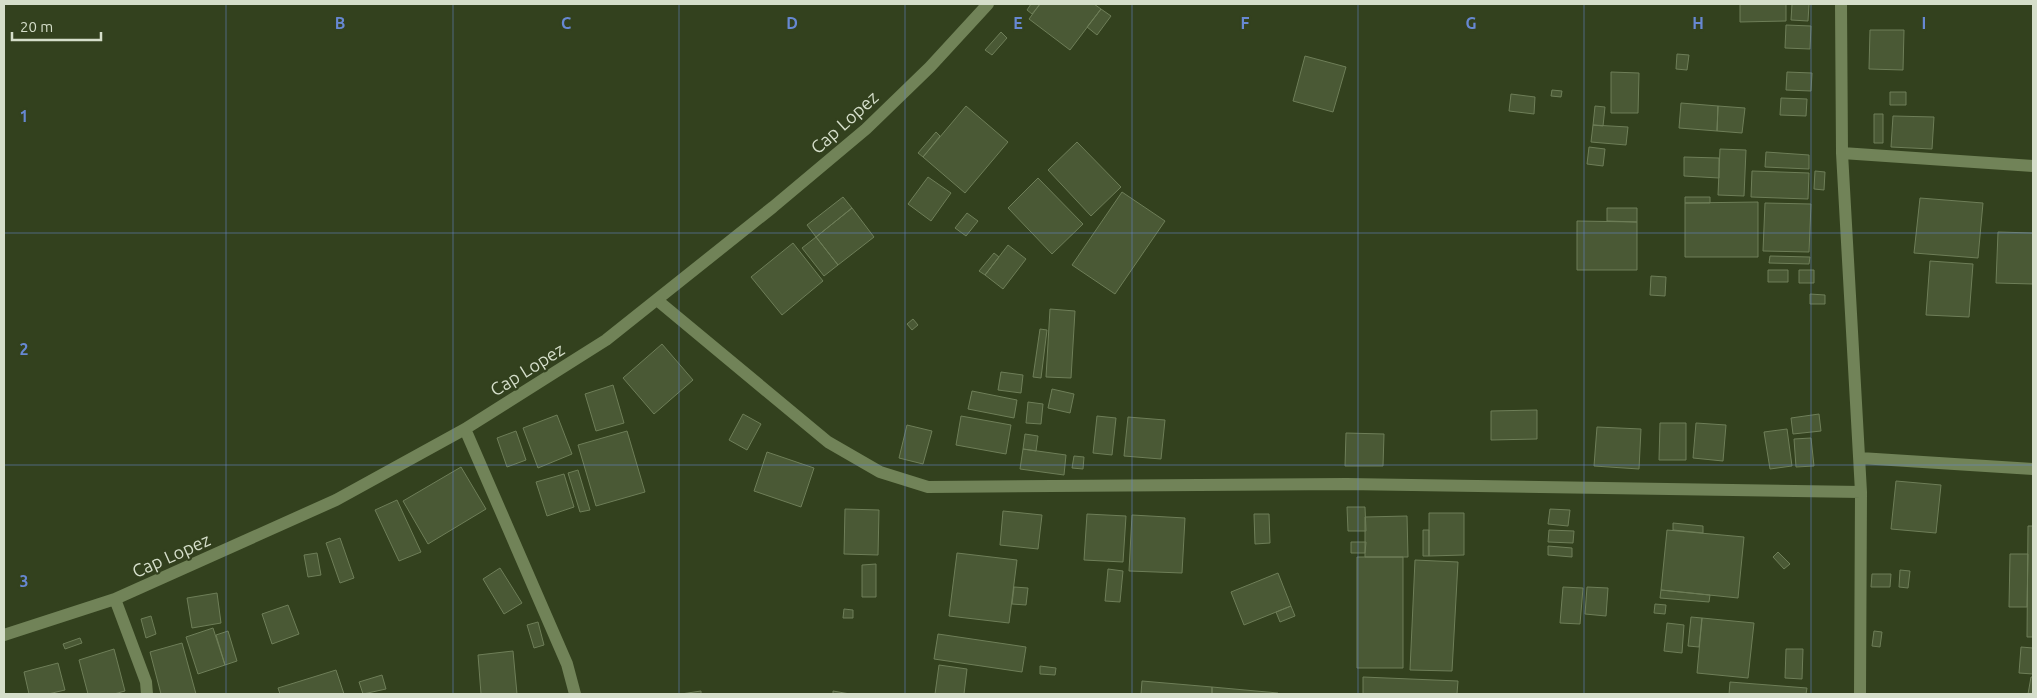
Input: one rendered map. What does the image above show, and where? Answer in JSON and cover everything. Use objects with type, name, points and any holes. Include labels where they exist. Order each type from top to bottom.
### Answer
[{"type":"street","name":"Cap Lopez","points":[[4,635],[115,600],[336,500],[465,429],[606,340],[773,207],[866,129],[930,67],[988,4]]},
{"type":"street","points":[[1842,4],[1842,153],[1861,492],[1860,694]]},
{"type":"street","points":[[1842,153],[2033,166]]},
{"type":"street","points":[[657,300],[828,442],[880,472],[928,487],[1347,484],[1861,492]]},
{"type":"street","points":[[465,429],[567,664],[575,694]]},
{"type":"street","points":[[1860,458],[2033,469]]},
{"type":"street","points":[[115,600],[146,682],[146,694]]},
{"type":"building","points":[[1031,4],[1040,4],[1032,14],[1027,10]]},
{"type":"building","points":[[1040,4],[1094,4],[1101,9],[1070,50],[1029,19]]},
{"type":"building","points":[[1740,4],[1786,4],[1786,21],[1740,22]]},
{"type":"building","points":[[1792,4],[1809,4],[1808,21],[1791,20]]},
{"type":"building","points":[[1101,9],[1111,16],[1097,35],[1087,27]]},
{"type":"building","points":[[1786,25],[1811,26],[1810,49],[1785,48]]},
{"type":"building","points":[[1870,30],[1904,30],[1903,70],[1869,69]]},
{"type":"building","points":[[1001,32],[1007,38],[992,55],[985,50]]},
{"type":"building","points":[[1677,54],[1689,55],[1687,70],[1676,69]]},
{"type":"building","points":[[1305,56],[1346,67],[1333,112],[1293,101]]},
{"type":"building","points":[[1611,72],[1639,73],[1638,113],[1611,113]]},
{"type":"building","points":[[1787,72],[1812,73],[1811,91],[1786,90]]},
{"type":"building","points":[[1552,90],[1562,91],[1561,97],[1551,96]]},
{"type":"building","points":[[1890,92],[1906,92],[1906,105],[1890,105]]},
{"type":"building","points":[[1511,94],[1535,97],[1534,114],[1509,111]]},
{"type":"building","points":[[1781,98],[1807,99],[1806,116],[1780,115]]},
{"type":"building","points":[[1681,103],[1718,106],[1717,131],[1679,128]]},
{"type":"building","points":[[966,106],[1008,142],[965,193],[923,157]]},
{"type":"building","points":[[1595,106],[1605,107],[1603,126],[1593,125]]},
{"type":"building","points":[[1718,106],[1745,108],[1742,133],[1717,131]]},
{"type":"building","points":[[1874,114],[1883,114],[1883,143],[1874,143]]},
{"type":"building","points":[[1893,116],[1934,117],[1932,149],[1891,147]]},
{"type":"building","points":[[1593,125],[1628,127],[1626,145],[1591,142]]},
{"type":"building","points":[[936,132],[940,136],[923,157],[918,153]]},
{"type":"building","points":[[1077,142],[1121,187],[1091,216],[1048,170]]},
{"type":"building","points":[[1589,147],[1605,149],[1603,166],[1587,164]]},
{"type":"building","points":[[1720,149],[1746,150],[1744,196],[1718,195]]},
{"type":"building","points":[[1766,152],[1809,155],[1809,169],[1765,167]]},
{"type":"building","points":[[1684,157],[1719,158],[1719,178],[1684,176]]},
{"type":"building","points":[[1752,171],[1809,173],[1808,199],[1751,197]]},
{"type":"building","points":[[1815,171],[1825,172],[1824,190],[1814,189]]},
{"type":"building","points":[[928,177],[951,193],[931,221],[908,204]]},
{"type":"building","points":[[1038,178],[1083,224],[1052,254],[1008,208]]},
{"type":"building","points":[[1122,192],[1165,221],[1115,294],[1072,265]]},
{"type":"building","points":[[843,197],[852,208],[816,237],[807,225]]},
{"type":"building","points":[[1685,197],[1710,197],[1710,203],[1685,203]]},
{"type":"building","points":[[1920,198],[1983,203],[1978,258],[1914,253]]},
{"type":"building","points":[[1758,202],[1758,257],[1685,257],[1685,203]]},
{"type":"building","points":[[1765,203],[1811,204],[1809,252],[1763,251]]},
{"type":"building","points":[[852,208],[874,237],[838,265],[816,237]]},
{"type":"building","points":[[1607,208],[1637,208],[1637,222],[1607,221]]},
{"type":"building","points":[[967,213],[978,221],[966,236],[955,228]]},
{"type":"building","points":[[1577,221],[1637,222],[1637,270],[1577,270]]},
{"type":"building","points":[[1998,232],[2033,233],[2033,284],[1996,283]]},
{"type":"building","points":[[816,237],[838,265],[824,276],[802,248]]},
{"type":"building","points":[[793,243],[823,281],[782,315],[751,277]]},
{"type":"building","points":[[1008,245],[1026,259],[1003,289],[985,275]]},
{"type":"building","points":[[994,253],[999,257],[985,275],[979,271]]},
{"type":"building","points":[[1770,256],[1810,257],[1809,264],[1769,263]]},
{"type":"building","points":[[1930,261],[1973,264],[1969,317],[1926,315]]},
{"type":"building","points":[[1768,270],[1788,270],[1788,282],[1768,282]]},
{"type":"building","points":[[1799,270],[1814,270],[1814,283],[1799,283]]},
{"type":"building","points":[[1651,276],[1666,277],[1665,296],[1650,295]]},
{"type":"building","points":[[1810,294],[1825,295],[1825,304],[1810,304]]},
{"type":"building","points":[[1050,309],[1075,311],[1071,378],[1046,377]]},
{"type":"building","points":[[913,319],[918,325],[912,330],[907,324]]},
{"type":"building","points":[[1040,329],[1047,330],[1041,378],[1033,377]]},
{"type":"building","points":[[662,344],[693,380],[654,414],[623,378]]},
{"type":"building","points":[[1001,372],[1023,375],[1021,393],[998,390]]},
{"type":"building","points":[[613,385],[624,423],[596,431],[585,394]]},
{"type":"building","points":[[1052,389],[1074,394],[1070,413],[1048,408]]},
{"type":"building","points":[[972,391],[1017,400],[1014,418],[968,409]]},
{"type":"building","points":[[1028,402],[1043,404],[1041,424],[1026,423]]},
{"type":"building","points":[[1537,410],[1537,439],[1491,440],[1491,411]]},
{"type":"building","points":[[743,414],[761,424],[747,450],[729,440]]},
{"type":"building","points":[[1819,414],[1821,431],[1793,434],[1791,418]]},
{"type":"building","points":[[557,415],[572,454],[538,468],[523,428]]},
{"type":"building","points":[[961,416],[1011,425],[1006,454],[956,445]]},
{"type":"building","points":[[1097,416],[1116,418],[1112,455],[1093,453]]},
{"type":"building","points":[[1128,417],[1165,420],[1161,459],[1124,456]]},
{"type":"building","points":[[1660,423],[1686,423],[1686,460],[1659,460]]},
{"type":"building","points":[[1696,423],[1726,425],[1723,461],[1693,458]]},
{"type":"building","points":[[907,425],[932,431],[923,464],[899,458]]},
{"type":"building","points":[[1597,427],[1641,429],[1639,469],[1594,466]]},
{"type":"building","points":[[1787,429],[1792,466],[1770,469],[1764,432]]},
{"type":"building","points":[[516,431],[526,460],[507,467],[497,438]]},
{"type":"building","points":[[627,431],[645,492],[596,506],[578,445]]},
{"type":"building","points":[[1346,433],[1384,434],[1383,466],[1345,466]]},
{"type":"building","points":[[1025,434],[1038,436],[1036,451],[1023,449]]},
{"type":"building","points":[[1811,438],[1814,466],[1796,467],[1794,439]]},
{"type":"building","points":[[1023,449],[1066,455],[1064,475],[1020,469]]},
{"type":"building","points":[[767,452],[814,468],[801,507],[754,491]]},
{"type":"building","points":[[1074,456],[1084,457],[1083,469],[1072,468]]},
{"type":"building","points":[[461,467],[486,509],[428,544],[403,501]]},
{"type":"building","points":[[578,470],[590,510],[580,512],[568,473]]},
{"type":"building","points":[[564,474],[574,507],[547,516],[536,482]]},
{"type":"building","points":[[1896,481],[1941,485],[1936,533],[1891,529]]},
{"type":"building","points":[[397,500],[421,552],[399,561],[375,510]]},
{"type":"building","points":[[1347,507],[1365,507],[1366,531],[1348,531]]},
{"type":"building","points":[[845,509],[879,510],[878,555],[844,554]]},
{"type":"building","points":[[1550,509],[1570,510],[1568,526],[1548,524]]},
{"type":"building","points":[[1003,511],[1042,515],[1038,549],[1000,545]]},
{"type":"building","points":[[1429,513],[1464,513],[1464,555],[1429,556]]},
{"type":"building","points":[[1087,514],[1126,516],[1123,562],[1084,560]]},
{"type":"building","points":[[1254,514],[1269,514],[1270,543],[1255,544]]},
{"type":"building","points":[[1132,515],[1185,518],[1182,573],[1129,571]]},
{"type":"building","points":[[1407,516],[1408,557],[1365,557],[1365,517]]},
{"type":"building","points":[[1673,523],[1703,526],[1703,533],[1673,530]]},
{"type":"building","points":[[2028,526],[2033,526],[2033,637],[2027,637]]},
{"type":"building","points":[[1423,530],[1429,530],[1429,556],[1423,556]]},
{"type":"building","points":[[1549,530],[1574,531],[1573,543],[1548,542]]},
{"type":"building","points":[[1667,530],[1744,537],[1738,598],[1661,590]]},
{"type":"building","points":[[340,538],[354,578],[340,583],[326,543]]},
{"type":"building","points":[[1351,542],[1366,542],[1365,553],[1351,553]]},
{"type":"building","points":[[1548,546],[1572,548],[1572,557],[1548,555]]},
{"type":"building","points":[[1778,552],[1790,564],[1784,569],[1773,557]]},
{"type":"building","points":[[317,553],[321,575],[308,577],[304,555]]},
{"type":"building","points":[[957,553],[1017,560],[1009,623],[949,616]]},
{"type":"building","points":[[2010,554],[2028,554],[2027,607],[2009,607]]},
{"type":"building","points":[[1357,557],[1403,557],[1403,668],[1357,668]]},
{"type":"building","points":[[1415,560],[1458,562],[1452,671],[1410,670]]},
{"type":"building","points":[[876,564],[876,597],[862,597],[862,565]]},
{"type":"building","points":[[500,568],[522,603],[504,614],[483,579]]},
{"type":"building","points":[[1108,569],[1123,571],[1120,602],[1105,601]]},
{"type":"building","points":[[1900,570],[1910,571],[1908,588],[1899,587]]},
{"type":"building","points":[[1278,573],[1291,606],[1244,625],[1231,592]]},
{"type":"building","points":[[1872,574],[1891,574],[1890,587],[1871,587]]},
{"type":"building","points":[[1014,587],[1028,588],[1026,605],[1012,604]]},
{"type":"building","points":[[1563,587],[1583,588],[1580,624],[1560,623]]},
{"type":"building","points":[[1587,587],[1608,588],[1606,616],[1585,614]]},
{"type":"building","points":[[1661,590],[1710,595],[1709,602],[1660,598]]},
{"type":"building","points":[[217,593],[221,623],[192,628],[187,598]]},
{"type":"building","points":[[1655,604],[1666,605],[1665,614],[1654,613]]},
{"type":"building","points":[[288,605],[299,634],[272,644],[262,614]]},
{"type":"building","points":[[1291,606],[1295,616],[1280,622],[1276,612]]},
{"type":"building","points":[[844,609],[853,610],[853,618],[843,618]]},
{"type":"building","points":[[151,616],[156,634],[146,638],[141,619]]},
{"type":"building","points":[[1691,617],[1702,618],[1699,647],[1688,646]]},
{"type":"building","points":[[1702,618],[1754,623],[1748,678],[1697,673]]},
{"type":"building","points":[[538,622],[544,645],[534,648],[527,625]]},
{"type":"building","points":[[1667,623],[1684,625],[1682,653],[1664,651]]},
{"type":"building","points":[[213,628],[225,665],[198,674],[186,637]]},
{"type":"building","points":[[228,631],[237,661],[225,665],[216,635]]},
{"type":"building","points":[[1874,631],[1882,632],[1880,647],[1872,646]]},
{"type":"building","points":[[938,634],[1026,647],[1022,672],[934,659]]},
{"type":"building","points":[[80,638],[82,643],[65,649],[63,644]]},
{"type":"building","points":[[182,643],[196,694],[161,694],[150,652]]},
{"type":"building","points":[[2021,647],[2033,648],[2033,674],[2019,673]]},
{"type":"building","points":[[114,649],[125,691],[114,694],[88,694],[79,660]]},
{"type":"building","points":[[1786,649],[1803,649],[1802,679],[1785,678]]},
{"type":"building","points":[[513,651],[517,694],[481,694],[478,655]]},
{"type":"building","points":[[58,663],[65,690],[48,694],[29,694],[24,672]]},
{"type":"building","points":[[939,665],[967,669],[964,694],[935,694]]},
{"type":"building","points":[[1040,666],[1056,668],[1055,675],[1040,674]]},
{"type":"building","points":[[336,670],[344,694],[280,694],[278,688]]},
{"type":"building","points":[[382,675],[386,689],[363,694],[359,682]]},
{"type":"building","points":[[1363,677],[1458,681],[1457,694],[1363,694]]},
{"type":"building","points":[[2031,677],[2033,677],[2033,694],[2028,694]]},
{"type":"building","points":[[1142,681],[1212,687],[1212,694],[1141,694]]},
{"type":"building","points":[[1730,682],[1807,688],[1806,694],[1729,694]]},
{"type":"building","points":[[1212,687],[1278,693],[1278,694],[1212,694]]},
{"type":"building","points":[[701,691],[701,694],[681,694]]},
{"type":"building","points":[[833,691],[850,694],[833,694]]}]
